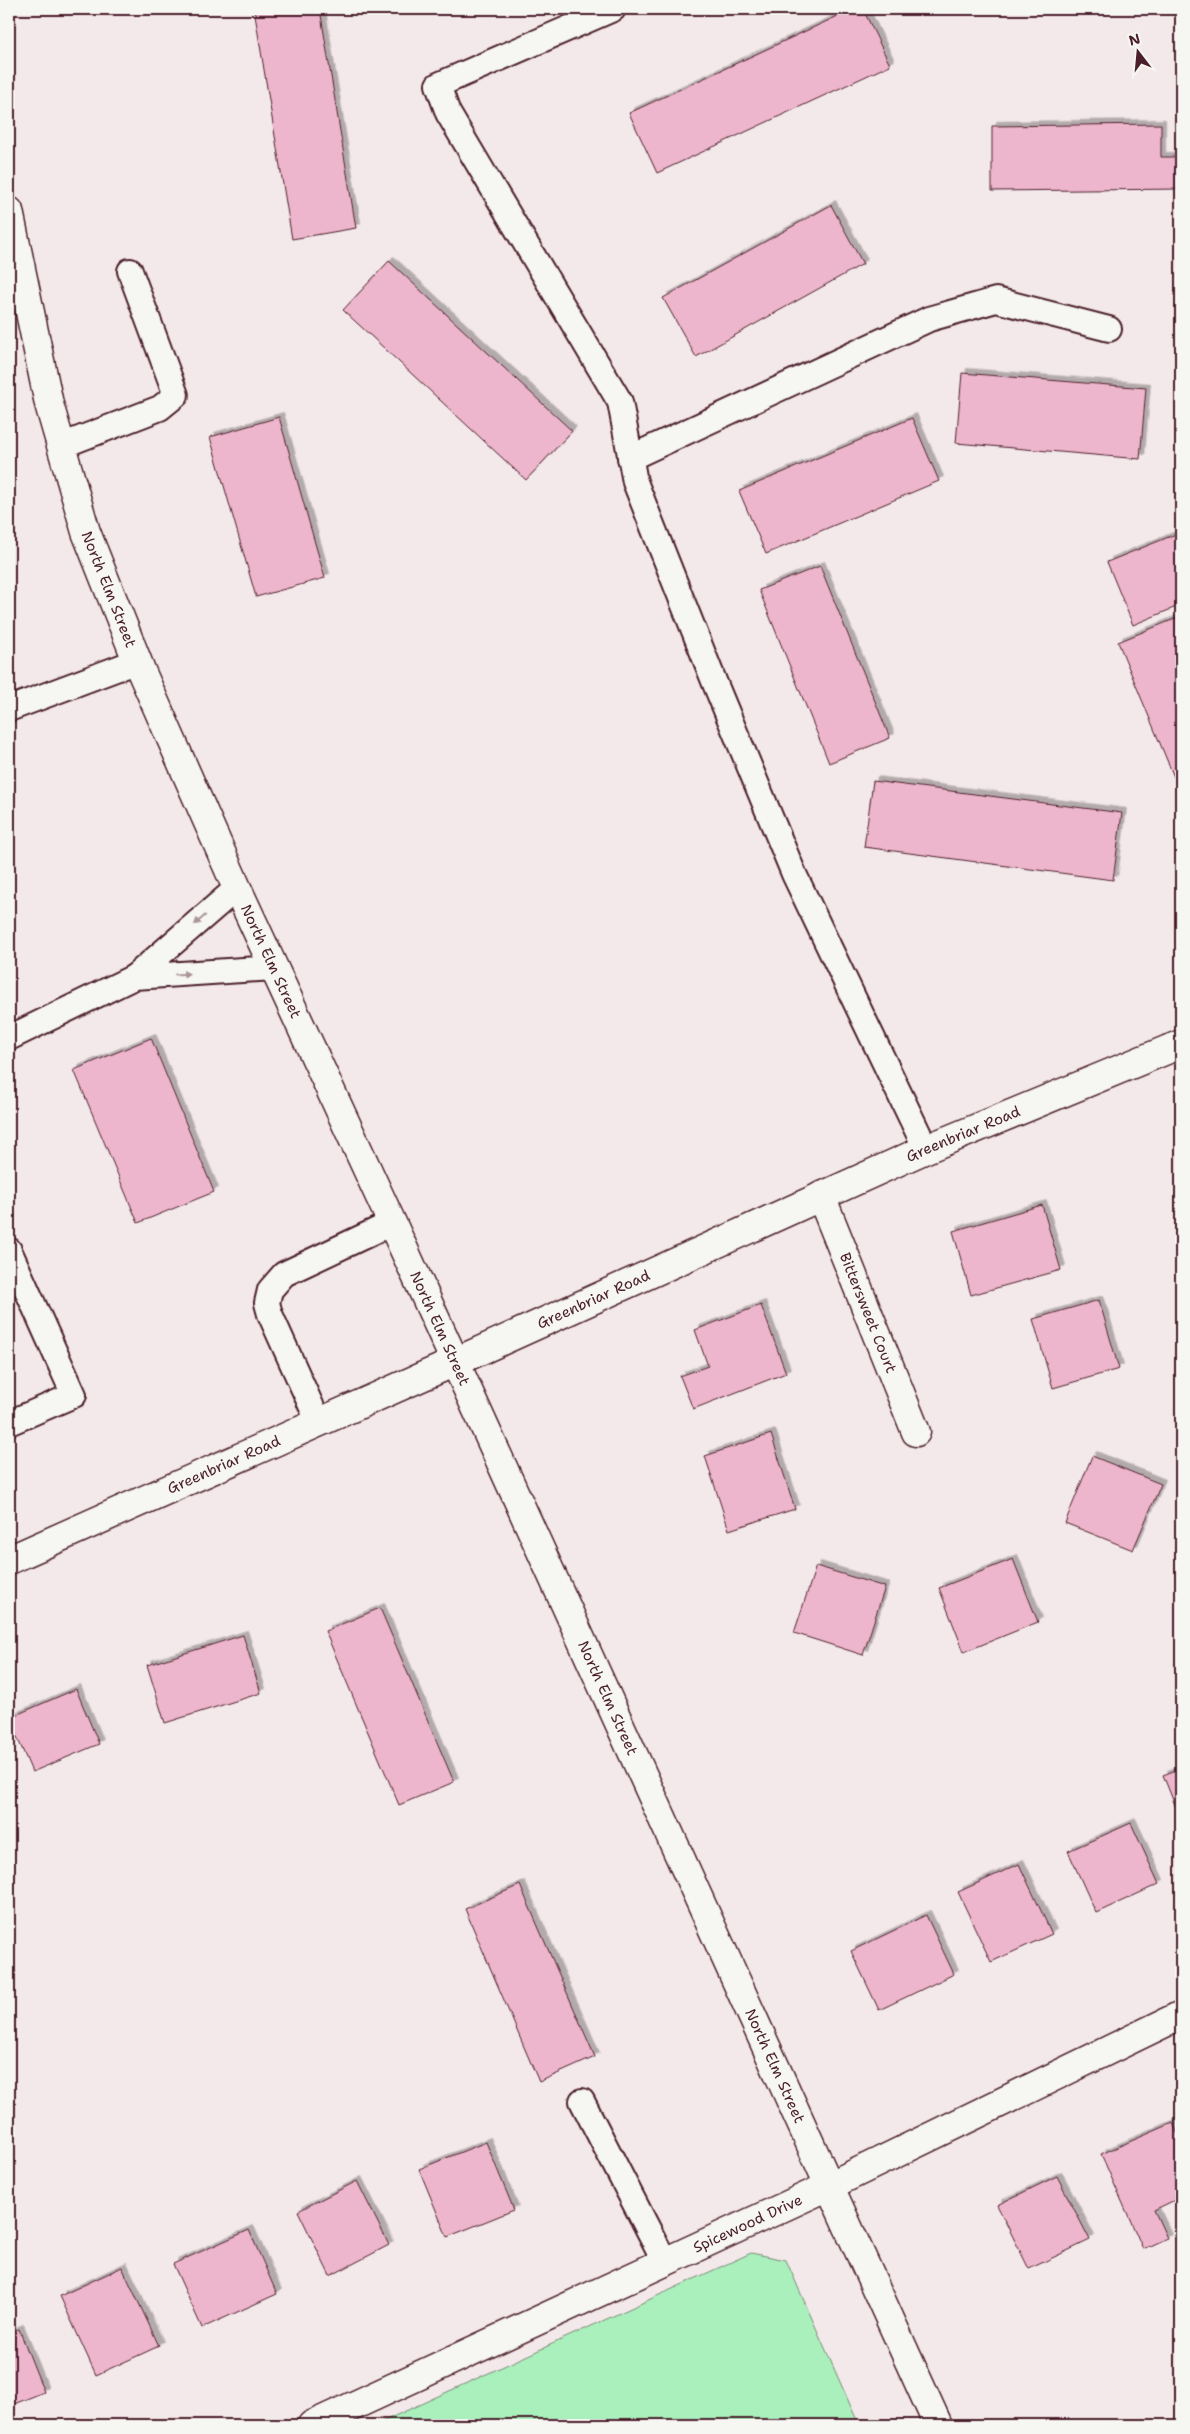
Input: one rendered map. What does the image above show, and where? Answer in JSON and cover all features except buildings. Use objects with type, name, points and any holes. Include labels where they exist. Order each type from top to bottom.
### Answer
[{"type":"street","name":"North Elm Street","points":[[9,211],[49,404],[86,532],[137,661],[237,888],[392,1223],[938,2425]]},
{"type":"street","name":"Greenbriar Road","points":[[9,1560],[319,1423],[926,1149],[1181,1044]]},
{"type":"street","name":"Bittersweet Court","points":[[821,1196],[916,1432]]},
{"type":"street","name":"Spicewood Drive","points":[[312,2425],[829,2186],[1181,2015]]},
{"type":"lane","points":[[613,9],[438,85],[448,113],[620,402],[638,491],[716,686],[794,874],[926,1149]]},
{"type":"lane","points":[[61,446],[160,408],[176,395],[130,271]]},
{"type":"lane","points":[[630,458],[929,319],[996,300],[1109,329]]},
{"type":"lane","points":[[9,709],[137,661]]},
{"type":"lane","points":[[9,1038],[134,978],[237,888]]},
{"type":"lane","points":[[134,978],[274,968]]},
{"type":"lane","points":[[319,1423],[270,1314],[267,1303],[270,1290],[284,1274],[392,1223]]},
{"type":"lane","points":[[9,1250],[18,1297],[74,1395],[9,1423]]},
{"type":"lane","points":[[582,2101],[665,2262]]},
{"type":"green space","points":[[751,2253],[786,2260],[859,2425],[375,2425]]}]
